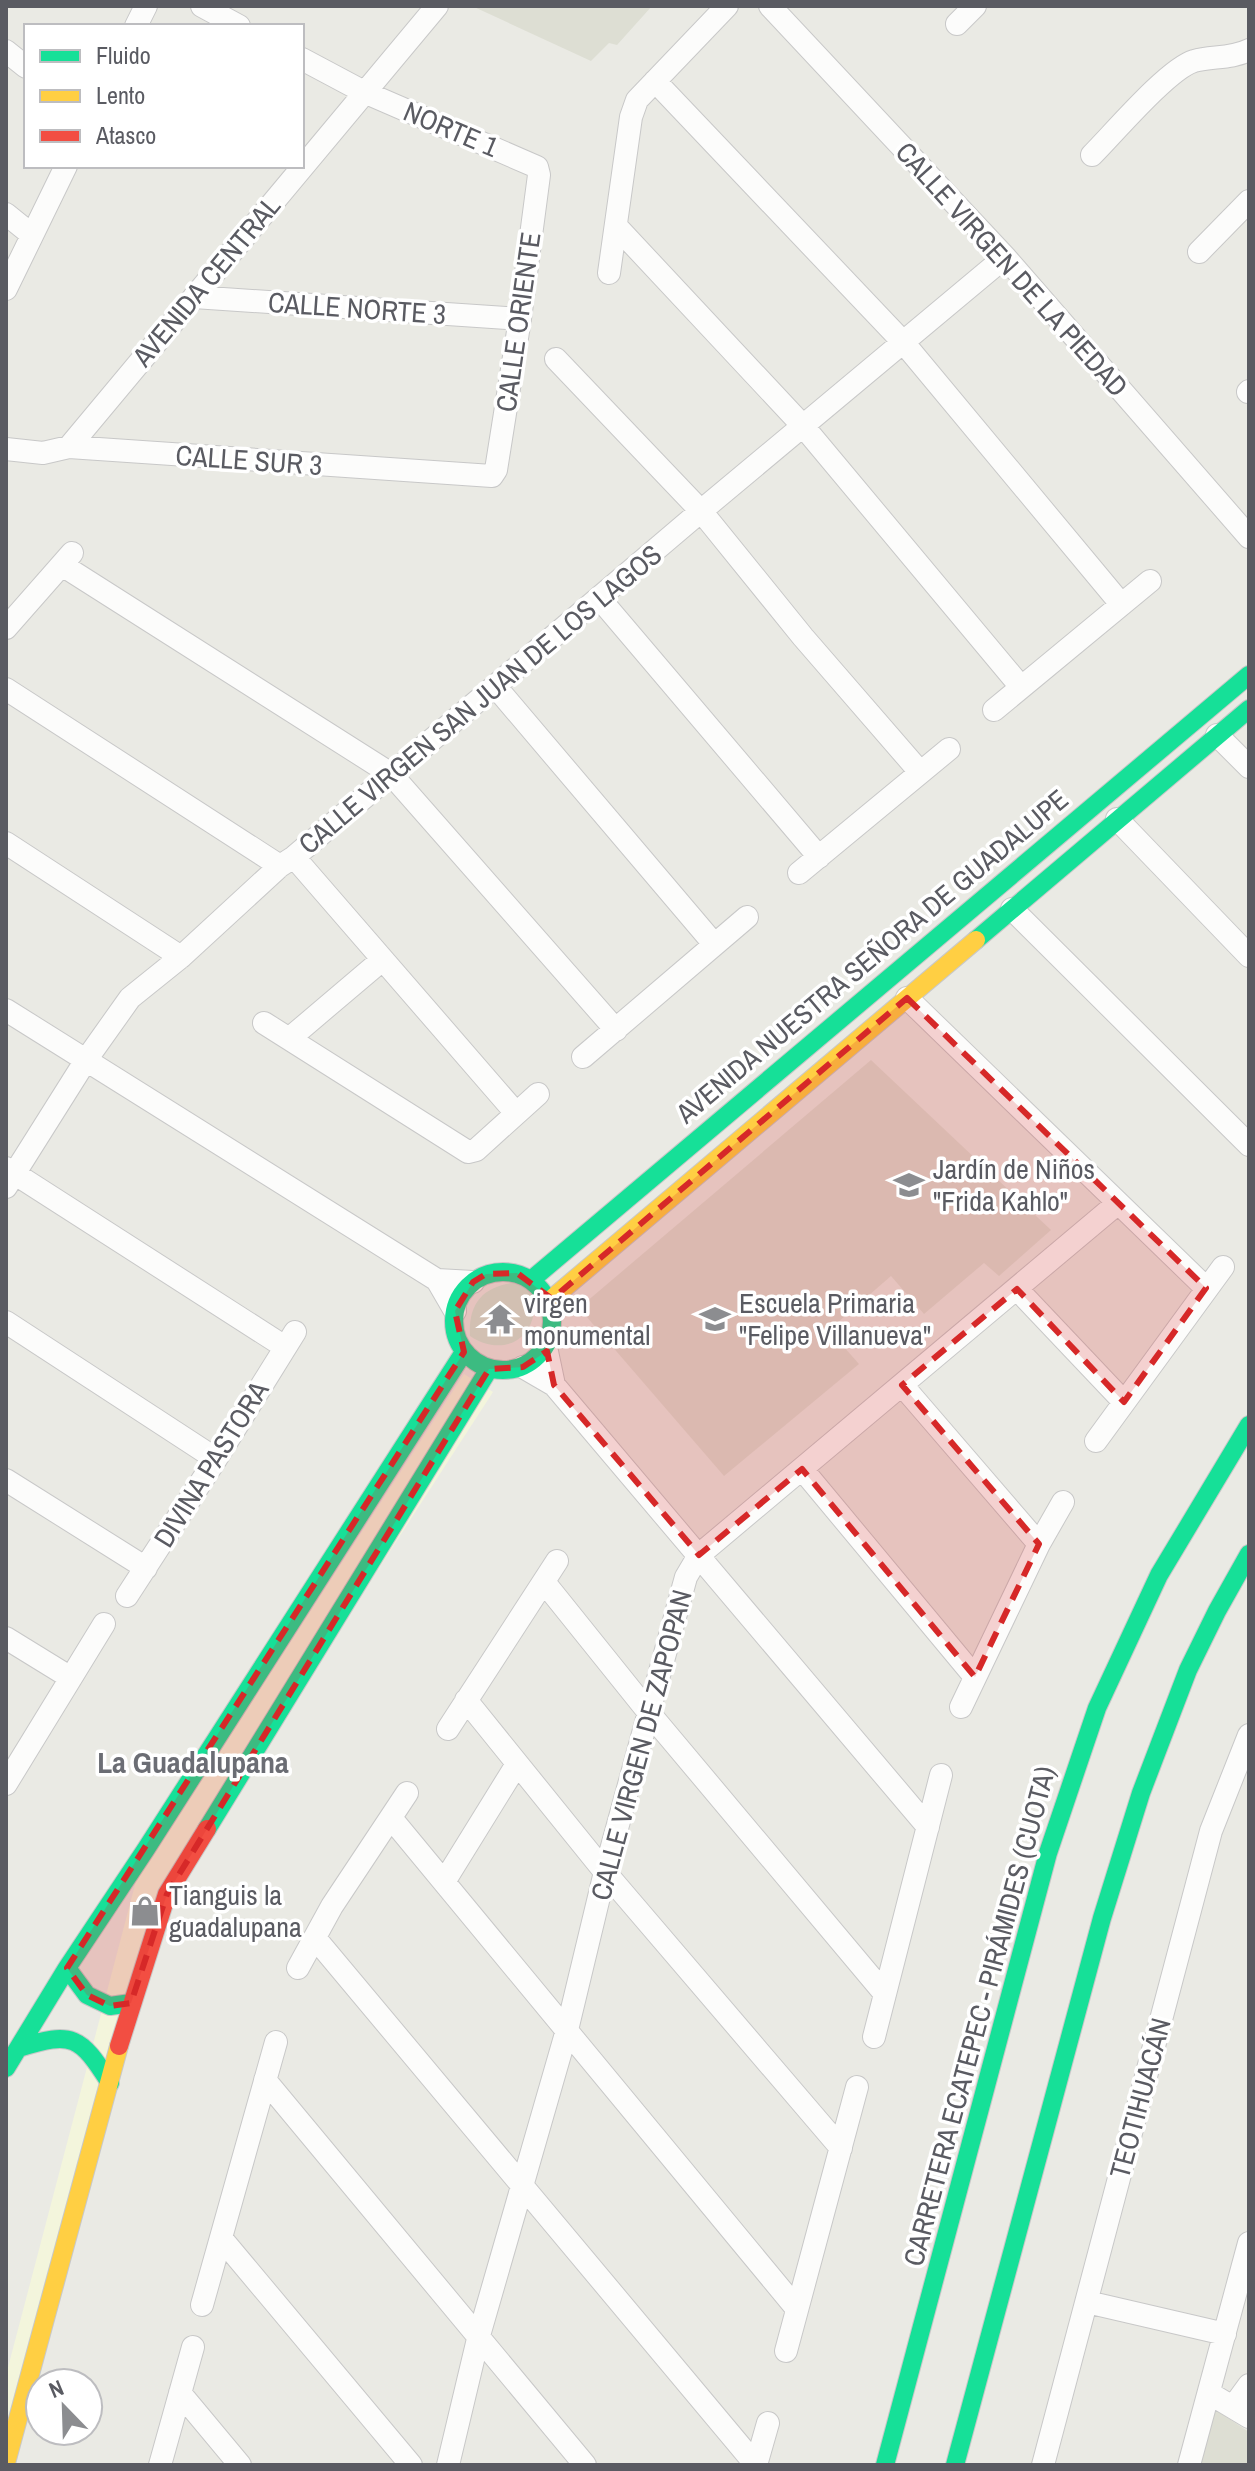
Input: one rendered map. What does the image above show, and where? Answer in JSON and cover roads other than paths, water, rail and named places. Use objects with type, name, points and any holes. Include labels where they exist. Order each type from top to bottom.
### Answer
[{"type":"main road","name":"AVENIDA NUESTRA SEÑORA DE GUADALUPE","points":[[531,1280],[1249,675]]},
{"type":"main road","name":"AVENIDA NUESTRA SEÑORA DE GUADALUPE","points":[[549,1301],[1249,709]]},
{"type":"main road","points":[[502,1271],[517,1273],[531,1280],[549,1301],[553,1316],[552,1332],[546,1347],[523,1367],[500,1371],[475,1362],[464,1352],[453,1326],[461,1295],[486,1274],[502,1271]]},
{"type":"main road","points":[[6,2068],[67,1968],[464,1352]]},
{"type":"main road","points":[[6,2463],[131,2003],[167,1894],[489,1369]]},
{"type":"main road","name":"CARRETERA ECATEPEC - PIRÁMIDES (CUOTA)","points":[[885,2465],[1048,1853],[1097,1708],[1159,1575],[1249,1425]]},
{"type":"main road","points":[[955,2465],[1116,1865],[1156,1749],[1193,1658],[1249,1554]]},
{"type":"main road","points":[[67,1968],[87,1995],[110,2006],[131,2003]]},
{"type":"main road","points":[[19,2048],[50,2037],[68,2038],[86,2046],[110,2083]]},
{"type":"street","points":[[137,24],[146,6]]},
{"type":"street","points":[[202,6],[235,24]]},
{"type":"street","name":"AVENIDA CENTRAL","points":[[304,164],[437,6]]},
{"type":"street","points":[[609,273],[631,117],[637,100],[727,6]]},
{"type":"street","name":"CALLE VIRGEN DE LA PIEDAD","points":[[770,6],[1005,257],[1249,537]]},
{"type":"street","points":[[957,24],[975,6]]},
{"type":"street","points":[[1092,155],[1174,72],[1194,61],[1228,57],[1249,50]]},
{"type":"street","points":[[6,51],[24,65]]},
{"type":"street","name":"NORTE 1","points":[[304,60],[364,92],[537,167]]},
{"type":"street","points":[[655,81],[903,342],[1121,604]]},
{"type":"street","name":"CALLE ORIENTE","points":[[492,476],[496,470],[520,319],[539,175],[537,167]]},
{"type":"street","points":[[6,289],[65,168]]},
{"type":"street","name":"AVENIDA CENTRAL","points":[[69,447],[301,168]]},
{"type":"street","points":[[1199,252],[1249,201]]},
{"type":"street","points":[[6,214],[32,235]]},
{"type":"street","points":[[616,226],[803,426],[1021,687]]},
{"type":"street","name":"CALLE VIRGEN SAN JUAN DE LOS LAGOS","points":[[9,1176],[130,998],[701,511],[1005,257]]},
{"type":"street","name":"CALLE NORTE 3","points":[[194,297],[520,319]]},
{"type":"street","points":[[556,359],[701,511],[803,637],[920,772]]},
{"type":"street","name":"CALLE SUR 3","points":[[6,449],[43,453],[69,447],[492,476]]},
{"type":"street","points":[[6,628],[67,559],[391,774],[616,1030]]},
{"type":"street","points":[[994,710],[1150,581]]},
{"type":"street","points":[[600,599],[819,857]]},
{"type":"street","points":[[495,686],[714,944]]},
{"type":"street","points":[[6,689],[287,862],[382,960],[515,1112]]},
{"type":"street","points":[[1217,735],[1249,767]]},
{"type":"street","points":[[799,873],[949,749]]},
{"type":"street","points":[[1117,819],[1249,956]]},
{"type":"street","points":[[6,843],[181,957]]},
{"type":"street","points":[[1012,909],[1249,1145]]},
{"type":"street","points":[[583,1057],[747,917]]},
{"type":"street","points":[[290,1038],[382,960]]},
{"type":"street","points":[[907,998],[1206,1288]]},
{"type":"street","points":[[6,1010],[437,1280],[455,1311]]},
{"type":"street","points":[[264,1023],[468,1152],[476,1150],[538,1094]]},
{"type":"street","name":"DIVINA PASTORA","points":[[9,1176],[290,1339],[127,1596]]},
{"type":"street","name":"CALLE VIRGEN DE ZAPOPAN","points":[[448,2465],[478,2339],[567,2030],[605,1872],[686,1577],[699,1555],[1118,1203]]},
{"type":"street","points":[[1096,1441],[1223,1267]]},
{"type":"street","points":[[437,1280],[473,1282]]},
{"type":"street","points":[[1017,1289],[1124,1402]]},
{"type":"street","points":[[6,1322],[216,1459]]},
{"type":"street","points":[[546,1347],[554,1385]]},
{"type":"street","points":[[523,1367],[554,1385],[928,1827]]},
{"type":"street","points":[[902,1385],[1039,1544]]},
{"type":"street","points":[[802,1469],[975,1677]]},
{"type":"street","points":[[6,1480],[146,1568]]},
{"type":"street","points":[[961,1707],[1039,1544],[1063,1502]]},
{"type":"street","points":[[448,1729],[557,1561]]},
{"type":"street","points":[[544,1582],[650,1714],[885,1994]]},
{"type":"street","points":[[6,1784],[104,1624]]},
{"type":"street","points":[[6,1638],[71,1678]]},
{"type":"street","points":[[466,1700],[605,1872],[841,2148]]},
{"type":"street","name":"TEOTIHUACÁN","points":[[1043,2465],[1211,1831],[1249,1735]]},
{"type":"street","points":[[444,1882],[517,1764]]},
{"type":"street","points":[[874,2037],[941,1775]]},
{"type":"street","points":[[298,1968],[332,1906],[407,1793]]},
{"type":"street","points":[[391,1818],[797,2309]]},
{"type":"street","points":[[315,1938],[756,2465]]},
{"type":"street","points":[[202,2305],[276,2042]]},
{"type":"street","points":[[265,2080],[585,2465]]},
{"type":"street","points":[[786,2351],[857,2087]]},
{"type":"street","points":[[221,2238],[411,2465]]},
{"type":"street","points":[[1189,2465],[1249,2243]]},
{"type":"street","points":[[1087,2302],[1225,2334]]},
{"type":"street","points":[[160,2465],[193,2347]]},
{"type":"street","points":[[1209,2393],[1241,2412],[1249,2385]]},
{"type":"street","points":[[180,2393],[240,2465]]},
{"type":"street","points":[[756,2465],[768,2423]]},
{"type":"place","name":"Jardín de Niños \"Frida Kahlo\"","points":[[909,1185]]},
{"type":"place","name":"virgen monumental","points":[[500,1319]]},
{"type":"place","name":"Escuela Primaria \"Felipe Villanueva\"","points":[[715,1319]]},
{"type":"place","name":"Tianguis la guadalupana","points":[[145,1911]]},
{"type":"district","name":"La Guadalupana","points":[[193,1763]]}]
